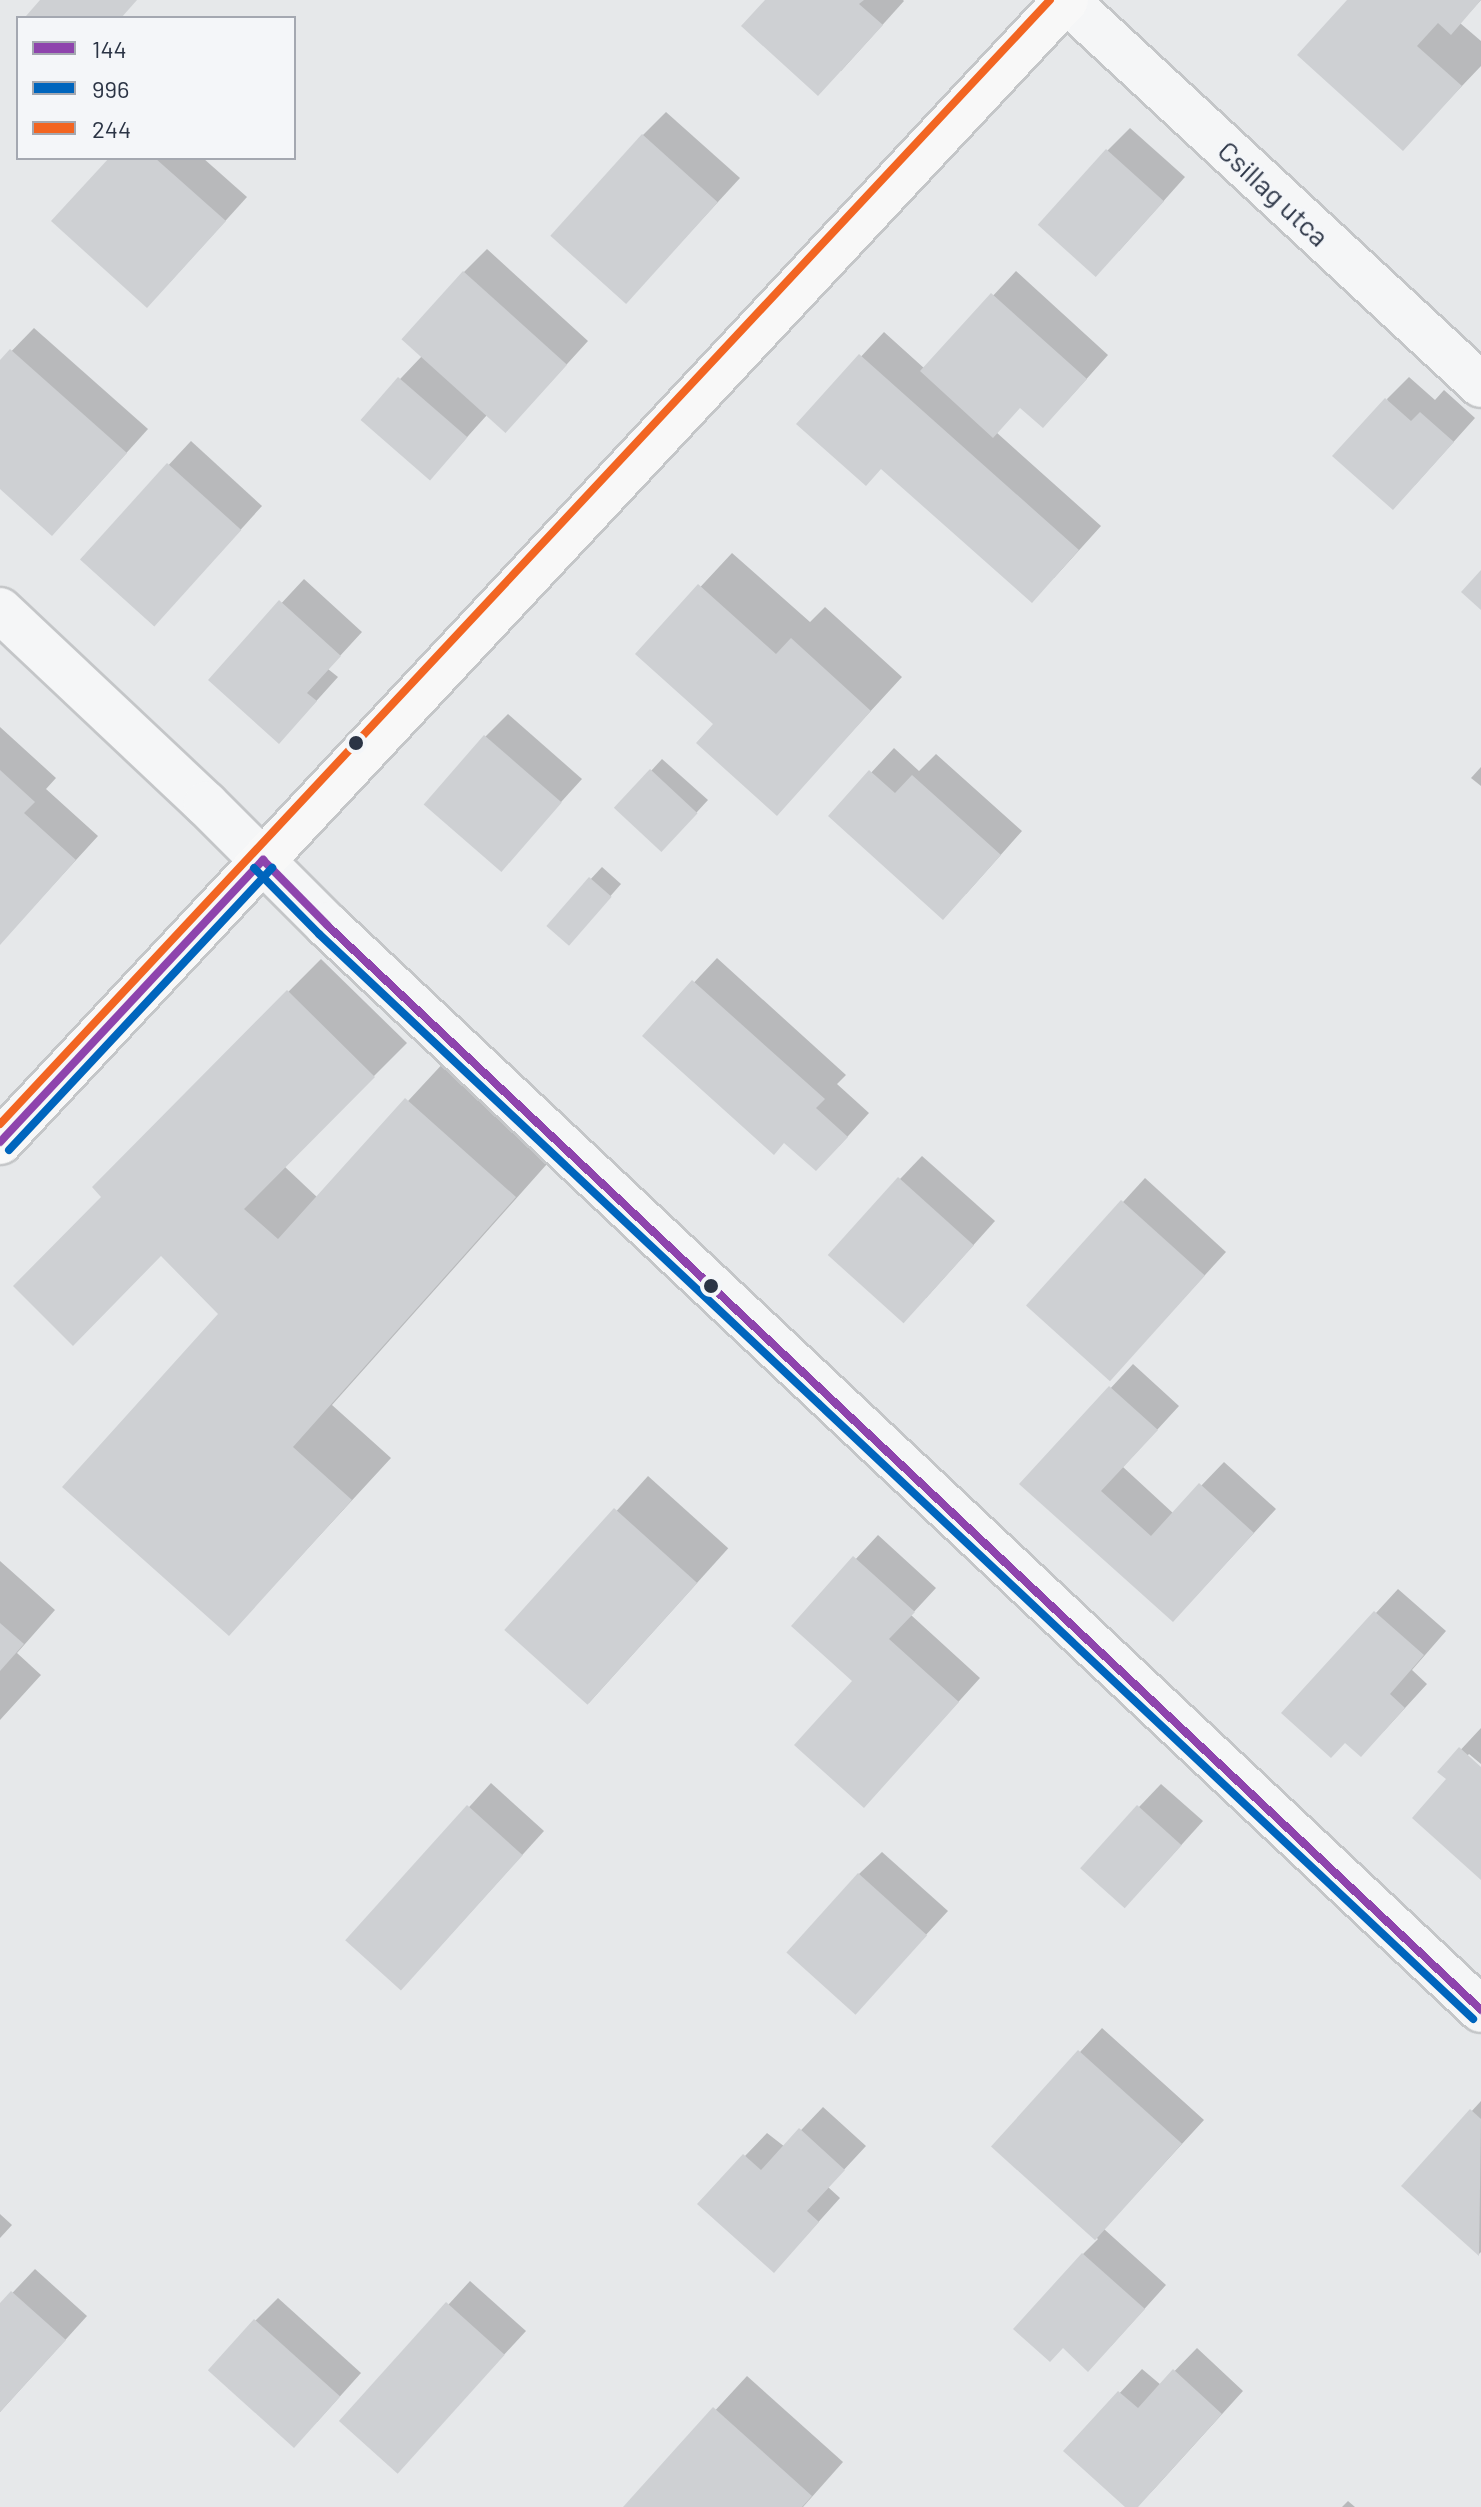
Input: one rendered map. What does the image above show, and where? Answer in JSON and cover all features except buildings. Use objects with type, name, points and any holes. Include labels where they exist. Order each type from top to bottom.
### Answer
[{"type":"main road","points":[[0,1142],[1066,0]]},
{"type":"street","name":"Csillag utca","points":[[1066,0],[1481,385]]},
{"type":"street","points":[[0,610],[263,860],[338,936],[1481,2010]]},
{"type":"transit line","name":"244","points":[[0,1124],[1050,0]]},
{"type":"transit line","name":"144","points":[[263,860],[327,925],[1481,2010]]},
{"type":"transit line","name":"144","points":[[0,1142],[263,860]]},
{"type":"transit line","name":"996","points":[[254,868],[319,934],[1473,2019]]},
{"type":"transit line","name":"996","points":[[9,1150],[272,868]]}]
